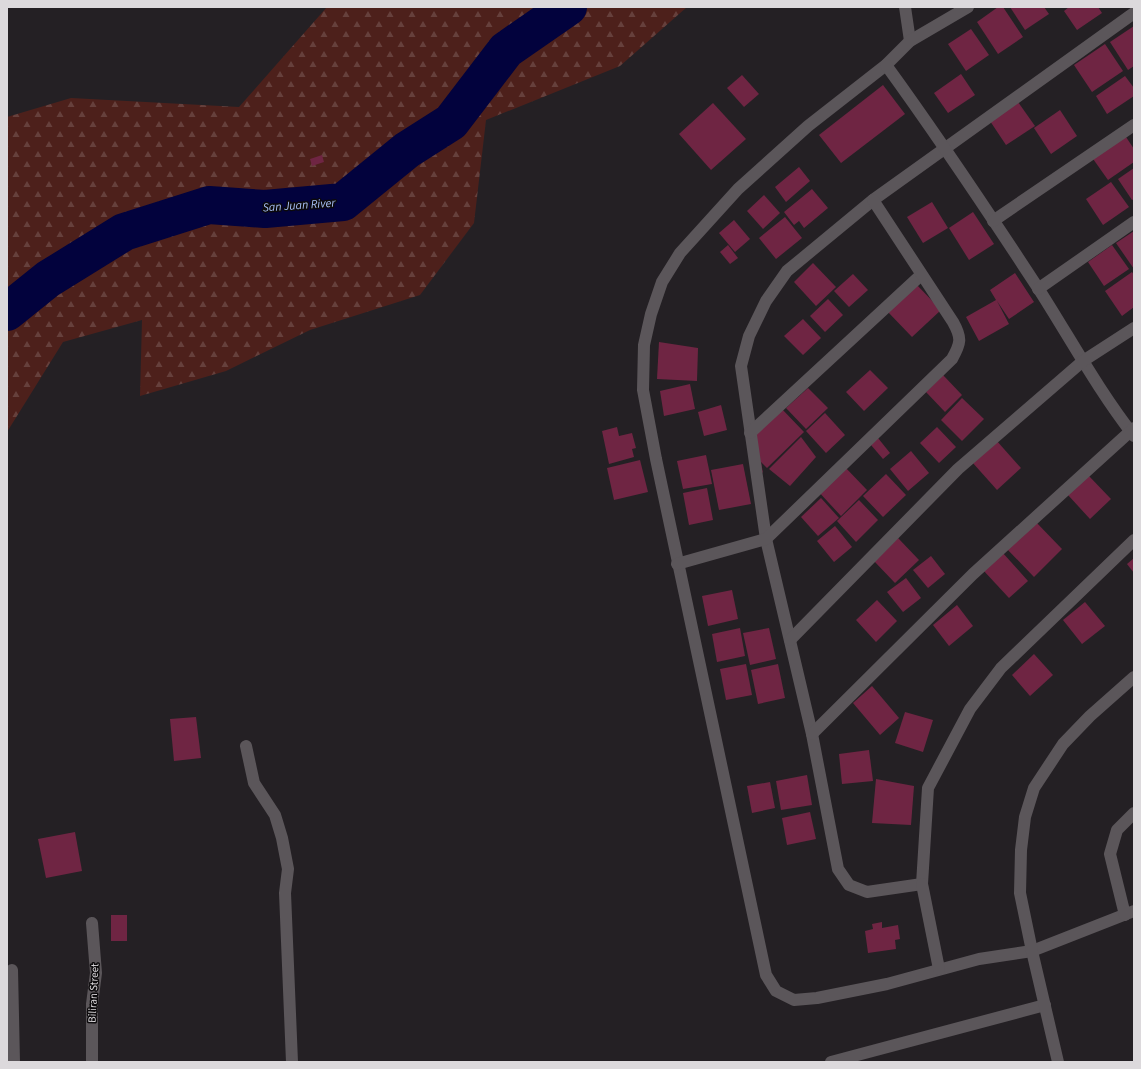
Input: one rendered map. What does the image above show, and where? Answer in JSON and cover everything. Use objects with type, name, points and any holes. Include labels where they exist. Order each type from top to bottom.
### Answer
[{"type":"street","points":[[905,7],[910,41]]},
{"type":"street","points":[[968,7],[910,41],[886,65],[808,126],[738,190],[680,253],[662,282],[651,314],[644,345],[643,390],[677,564],[699,654],[766,975],[776,991],[794,1000],[817,998],[887,984],[939,969],[979,960],[1032,950],[1130,913],[1110,854],[1117,830],[1134,813]]},
{"type":"street","points":[[922,884],[866,892],[848,885],[838,869],[812,734],[766,539],[741,366],[749,336],[766,301],[787,271],[873,200],[1134,12]]},
{"type":"street","points":[[812,734],[973,574],[1133,432],[1083,361],[1038,289],[945,147],[886,65]]},
{"type":"street","points":[[993,221],[1134,125]]},
{"type":"street","points":[[677,564],[766,539],[952,359],[958,347],[960,334],[873,200]]},
{"type":"street","points":[[1038,289],[1134,222]]},
{"type":"street","points":[[750,433],[921,276]]},
{"type":"street","points":[[790,640],[958,469],[1083,361],[1134,328]]},
{"type":"street","points":[[939,969],[922,884],[928,788],[970,709],[1001,668],[1134,540]]},
{"type":"street","points":[[1058,1062],[1020,893],[1021,850],[1025,817],[1034,788],[1046,767],[1063,744],[1090,716],[1134,677]]},
{"type":"street","points":[[246,746],[254,783],[275,816],[282,838],[288,869],[285,893],[292,1062]]},
{"type":"street","name":"Biliran Street","points":[[92,923],[96,973],[92,1004],[92,1062]]},
{"type":"street","points":[[12,970],[14,1062]]},
{"type":"street","points":[[831,1062],[1045,1005]]},
{"type":"green space","points":[[327,7],[687,7],[620,66],[486,120],[474,223],[420,295],[310,330],[226,371],[140,396],[142,320],[63,342],[7,432],[7,117],[71,98],[239,107]]},
{"type":"building","points":[[998,7],[1003,7],[1023,37],[998,54],[977,22]]},
{"type":"building","points":[[1010,7],[1044,7],[1049,14],[1025,30]]},
{"type":"building","points":[[1069,7],[1098,7],[1102,13],[1077,30],[1064,11]]},
{"type":"building","points":[[1134,26],[1134,66],[1128,70],[1110,42]]},
{"type":"building","points":[[971,29],[989,55],[966,71],[948,44]]},
{"type":"building","points":[[1105,44],[1123,71],[1092,92],[1074,65]]},
{"type":"building","points":[[961,74],[975,95],[948,113],[934,93]]},
{"type":"building","points":[[742,75],[759,94],[744,107],[727,88]]},
{"type":"building","points":[[1125,76],[1134,88],[1134,96],[1107,114],[1096,96]]},
{"type":"building","points":[[883,85],[905,114],[841,163],[819,135]]},
{"type":"building","points":[[1018,102],[1035,126],[1006,145],[990,121]]},
{"type":"building","points":[[713,103],[746,139],[711,170],[679,134]]},
{"type":"building","points":[[1060,110],[1077,136],[1051,154],[1034,128]]},
{"type":"building","points":[[1124,134],[1134,149],[1134,162],[1108,180],[1091,156]]},
{"type":"building","points":[[322,155],[324,162],[312,166],[310,159]]},
{"type":"building","points":[[799,167],[810,181],[786,202],[775,187]]},
{"type":"building","points":[[1134,168],[1134,199],[1132,200],[1118,179]]},
{"type":"building","points":[[1111,182],[1129,207],[1103,225],[1086,199]]},
{"type":"building","points":[[812,189],[828,208],[804,228],[799,221],[794,225],[784,212]]},
{"type":"building","points":[[764,195],[780,213],[763,229],[747,211]]},
{"type":"building","points":[[932,202],[948,228],[923,243],[907,217]]},
{"type":"building","points":[[973,212],[994,244],[969,260],[949,228]]},
{"type":"building","points":[[785,217],[802,238],[776,259],[759,238]]},
{"type":"building","points":[[734,220],[750,239],[735,252],[719,233]]},
{"type":"building","points":[[1134,231],[1134,269],[1116,243]]},
{"type":"building","points":[[728,245],[738,258],[730,264],[720,252]]},
{"type":"building","points":[[1112,245],[1129,269],[1104,286],[1088,262]]},
{"type":"building","points":[[813,263],[836,287],[816,306],[794,282]]},
{"type":"building","points":[[1132,272],[1134,275],[1134,307],[1122,316],[1105,291]]},
{"type":"building","points":[[1015,273],[1034,302],[1009,319],[997,301],[1009,324],[979,341],[966,317],[996,300],[990,290]]},
{"type":"building","points":[[853,274],[868,290],[849,307],[834,291]]},
{"type":"building","points":[[915,283],[941,310],[912,337],[887,311]]},
{"type":"building","points":[[828,299],[843,315],[825,332],[810,316]]},
{"type":"building","points":[[803,319],[821,338],[803,355],[784,336]]},
{"type":"building","points":[[659,342],[698,348],[697,381],[657,379]]},
{"type":"building","points":[[870,370],[888,388],[864,411],[846,392]]},
{"type":"building","points":[[943,375],[962,395],[945,412],[926,392]]},
{"type":"building","points":[[690,384],[695,409],[664,416],[660,391]]},
{"type":"building","points":[[808,388],[828,408],[806,429],[786,408]]},
{"type":"building","points":[[962,398],[984,419],[962,441],[941,420]]},
{"type":"building","points":[[721,405],[727,430],[704,436],[698,412]]},
{"type":"building","points":[[781,408],[804,432],[767,468],[761,462],[763,473],[760,470],[753,435]]},
{"type":"building","points":[[825,413],[845,435],[826,453],[806,431]]},
{"type":"building","points":[[617,427],[619,436],[632,433],[636,448],[632,449],[634,457],[609,464],[602,431]]},
{"type":"building","points":[[937,427],[956,447],[939,463],[920,443]]},
{"type":"building","points":[[801,437],[816,457],[790,486],[769,469]]},
{"type":"building","points":[[878,438],[890,453],[883,459],[871,445]]},
{"type":"building","points":[[996,440],[1021,468],[997,490],[972,462]]},
{"type":"building","points":[[911,451],[929,473],[908,491],[890,469]]},
{"type":"building","points":[[706,455],[712,484],[683,489],[677,461]]},
{"type":"building","points":[[640,460],[648,492],[614,500],[607,468]]},
{"type":"building","points":[[743,464],[751,504],[719,510],[711,470]]},
{"type":"building","points":[[843,465],[867,490],[841,516],[817,490]]},
{"type":"building","points":[[886,474],[906,495],[883,517],[863,496]]},
{"type":"building","points":[[1088,475],[1111,499],[1090,519],[1068,495]]},
{"type":"building","points":[[707,488],[713,520],[689,525],[683,493]]},
{"type":"building","points":[[821,498],[839,518],[818,536],[801,517]]},
{"type":"building","points":[[859,500],[878,520],[856,542],[837,521]]},
{"type":"building","points":[[1034,520],[1062,549],[1034,577],[1006,548]]},
{"type":"building","points":[[835,526],[852,547],[834,562],[817,541]]},
{"type":"building","points":[[898,538],[919,560],[895,583],[874,561]]},
{"type":"building","points":[[1002,552],[1028,581],[1009,598],[983,570]]},
{"type":"building","points":[[931,556],[945,574],[928,588],[913,570]]},
{"type":"building","points":[[1134,558],[1134,573],[1127,564]]},
{"type":"building","points":[[906,578],[921,598],[903,612],[887,592]]},
{"type":"building","points":[[732,590],[738,619],[708,626],[702,596]]},
{"type":"building","points":[[877,600],[897,621],[876,642],[856,620]]},
{"type":"building","points":[[1085,602],[1105,626],[1082,644],[1063,620]]},
{"type":"building","points":[[957,605],[973,626],[949,646],[933,625]]},
{"type":"building","points":[[740,628],[745,656],[717,662],[712,634]]},
{"type":"building","points":[[769,628],[776,659],[750,665],[743,633]]},
{"type":"building","points":[[1034,654],[1053,675],[1030,696],[1012,675]]},
{"type":"building","points":[[746,664],[752,695],[726,700],[720,669]]},
{"type":"building","points":[[778,664],[785,698],[758,704],[751,670]]},
{"type":"building","points":[[872,686],[899,718],[880,735],[853,703]]},
{"type":"building","points":[[905,712],[933,720],[923,752],[895,743]]},
{"type":"building","points":[[196,717],[201,758],[174,761],[170,719]]},
{"type":"building","points":[[869,750],[873,781],[842,784],[839,754]]},
{"type":"building","points":[[807,775],[812,805],[781,810],[776,781]]},
{"type":"building","points":[[876,779],[914,786],[911,825],[872,823]]},
{"type":"building","points":[[770,782],[775,808],[752,813],[747,786]]},
{"type":"building","points":[[810,812],[816,839],[787,845],[782,818]]},
{"type":"building","points":[[75,832],[82,871],[46,878],[38,839]]},
{"type":"building","points":[[111,915],[127,915],[127,941],[111,941]]},
{"type":"building","points":[[882,922],[882,928],[898,925],[900,939],[895,940],[896,949],[868,953],[865,931],[873,929],[872,924]]},
{"type":"waterway","name":"San Juan River","points":[[7,312],[48,279],[124,232],[209,205],[265,209],[343,202],[407,150],[451,122],[506,50],[568,7]]}]
